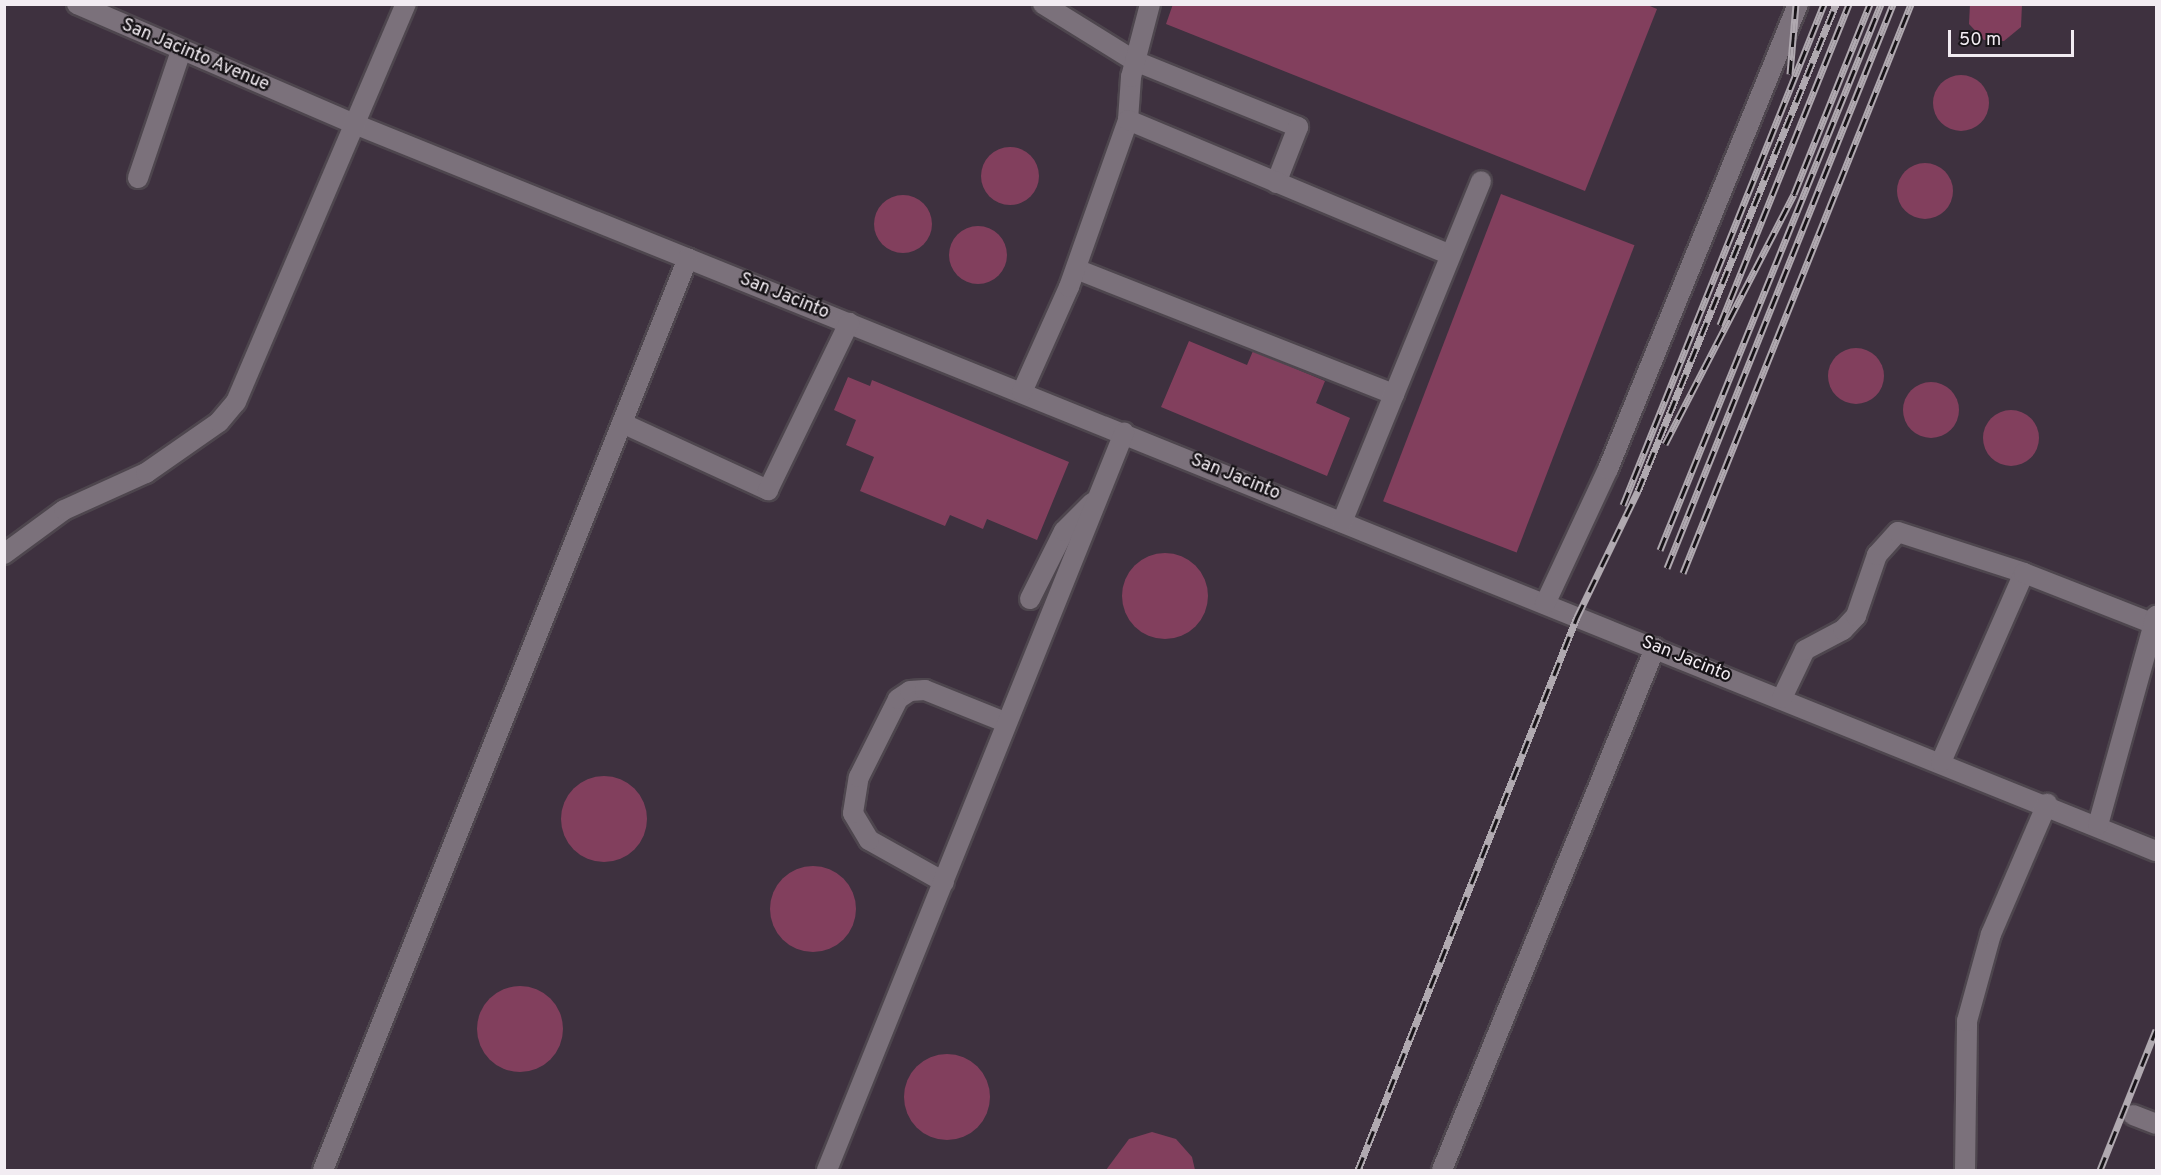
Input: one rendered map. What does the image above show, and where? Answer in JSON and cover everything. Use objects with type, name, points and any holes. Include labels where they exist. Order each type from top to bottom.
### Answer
[{"type":"street","name":"San Jacinto Avenue","points":[[76,4],[181,51],[314,106]]},
{"type":"street","points":[[4,554],[64,510],[146,473],[219,422],[237,402],[337,158],[357,125],[406,4]]},
{"type":"street","points":[[1043,4],[1135,61],[1298,127],[1276,183]]},
{"type":"street","points":[[1022,392],[1076,269],[1128,120],[1135,61],[1150,4]]},
{"type":"street","points":[[1545,604],[1608,469],[1798,4]]},
{"type":"street","points":[[138,178],[181,51]]},
{"type":"street","name":"San Jacinto","points":[[314,106],[1545,604],[2047,804],[2157,851]]},
{"type":"street","points":[[1128,120],[1450,255]]},
{"type":"street","points":[[1342,522],[1481,181]]},
{"type":"street","points":[[323,1170],[688,258]]},
{"type":"street","points":[[1076,269],[1394,394]]},
{"type":"street","points":[[622,423],[768,490],[849,323]]},
{"type":"street","points":[[827,1170],[1124,433]]},
{"type":"street","points":[[1030,599],[1064,531],[1098,496]]},
{"type":"street","points":[[1782,698],[1805,650],[1843,630],[1856,616],[1877,555],[1898,532],[2024,573],[2155,620],[2098,825]]},
{"type":"street","points":[[1941,762],[2024,573]]},
{"type":"street","points":[[1442,1170],[1655,648]]},
{"type":"street","points":[[944,882],[870,840],[853,813],[859,777],[898,699],[910,691],[926,690],[1007,723]]},
{"type":"street","points":[[1965,1170],[1966,1021],[1991,934],[2047,804]]},
{"type":"street","points":[[2133,1115],[2157,1124]]},
{"type":"shaded area","points":[[5,5],[2156,5],[2156,1170],[5,1170]]},
{"type":"building","points":[[1173,4],[1645,4],[1657,9],[1585,191],[1166,24]]},
{"type":"building","points":[[1970,4],[2022,4],[2021,27],[2004,41],[1984,40],[1969,24]]},
{"type":"building","points":[[1956,75],[1966,75],[1981,83],[1987,92],[1989,103],[1987,114],[1981,123],[1966,131],[1956,131],[1945,126],[1938,119],[1933,108],[1933,98],[1938,87],[1945,80]]},
{"type":"building","points":[[1004,147],[1016,147],[1031,155],[1039,170],[1039,182],[1031,197],[1016,205],[1004,205],[989,197],[981,182],[981,170],[989,155]]},
{"type":"building","points":[[1920,163],[1930,163],[1945,171],[1951,180],[1953,191],[1951,202],[1945,211],[1930,219],[1920,219],[1909,214],[1902,207],[1897,196],[1897,186],[1902,175],[1909,168]]},
{"type":"building","points":[[1501,194],[1635,245],[1517,552],[1383,501]]},
{"type":"building","points":[[897,195],[909,195],[924,203],[932,218],[932,230],[924,245],[909,253],[897,253],[882,245],[874,230],[874,218],[882,203]]},
{"type":"building","points":[[972,226],[984,226],[999,234],[1007,249],[1007,261],[999,276],[984,284],[972,284],[957,276],[949,261],[949,249],[957,234]]},
{"type":"building","points":[[1189,341],[1247,365],[1253,351],[1325,381],[1316,403],[1350,418],[1327,476],[1161,407]]},
{"type":"building","points":[[1851,348],[1861,348],[1876,356],[1882,365],[1884,376],[1882,387],[1876,396],[1861,404],[1851,404],[1840,399],[1833,392],[1828,381],[1828,371],[1833,360],[1840,353]]},
{"type":"building","points":[[848,377],[870,386],[872,380],[1069,462],[1037,540],[987,519],[983,529],[950,515],[945,526],[860,491],[874,457],[846,445],[856,420],[834,410]]},
{"type":"building","points":[[1926,382],[1936,382],[1951,390],[1957,399],[1959,410],[1957,421],[1951,430],[1936,438],[1926,438],[1915,433],[1908,426],[1903,415],[1903,405],[1908,394],[1915,387]]},
{"type":"building","points":[[2006,410],[2016,410],[2031,418],[2037,427],[2039,438],[2037,449],[2031,458],[2016,466],[2006,466],[1995,461],[1988,454],[1983,443],[1983,433],[1988,422],[1995,415]]},
{"type":"building","points":[[1165,553],[1189,560],[1201,572],[1208,596],[1201,620],[1189,632],[1165,639],[1141,632],[1129,620],[1122,596],[1129,572],[1141,560]]},
{"type":"building","points":[[604,776],[628,783],[640,795],[647,819],[640,843],[628,855],[604,862],[580,855],[568,843],[561,819],[568,795],[580,783]]},
{"type":"building","points":[[813,866],[829,870],[843,879],[852,893],[856,909],[852,925],[843,939],[829,948],[813,952],[797,948],[783,939],[774,925],[770,909],[774,893],[783,879],[797,870]]},
{"type":"building","points":[[520,986],[544,993],[556,1005],[563,1029],[556,1053],[544,1065],[520,1072],[496,1065],[484,1053],[477,1029],[484,1005],[496,993]]},
{"type":"building","points":[[947,1054],[963,1058],[977,1067],[986,1081],[990,1097],[986,1113],[977,1127],[963,1136],[947,1140],[931,1136],[917,1127],[908,1113],[904,1097],[908,1081],[917,1067],[931,1058]]},
{"type":"building","points":[[1152,1132],[1176,1139],[1192,1157],[1195,1170],[1106,1170],[1129,1139]]},
{"type":"railway","points":[[1790,74],[1796,4]]},
{"type":"railway","points":[[1623,505],[1824,4]]},
{"type":"railway","points":[[1358,1170],[1577,617],[1638,491],[1836,4]]},
{"type":"railway","points":[[1720,325],[1849,4]]},
{"type":"railway","points":[[1665,444],[1794,194],[1870,4]]},
{"type":"railway","points":[[1660,550],[1881,4]]},
{"type":"railway","points":[[1667,568],[1893,4]]},
{"type":"railway","points":[[1683,573],[1911,4]]},
{"type":"railway","points":[[2100,1170],[2156,1030]]}]
